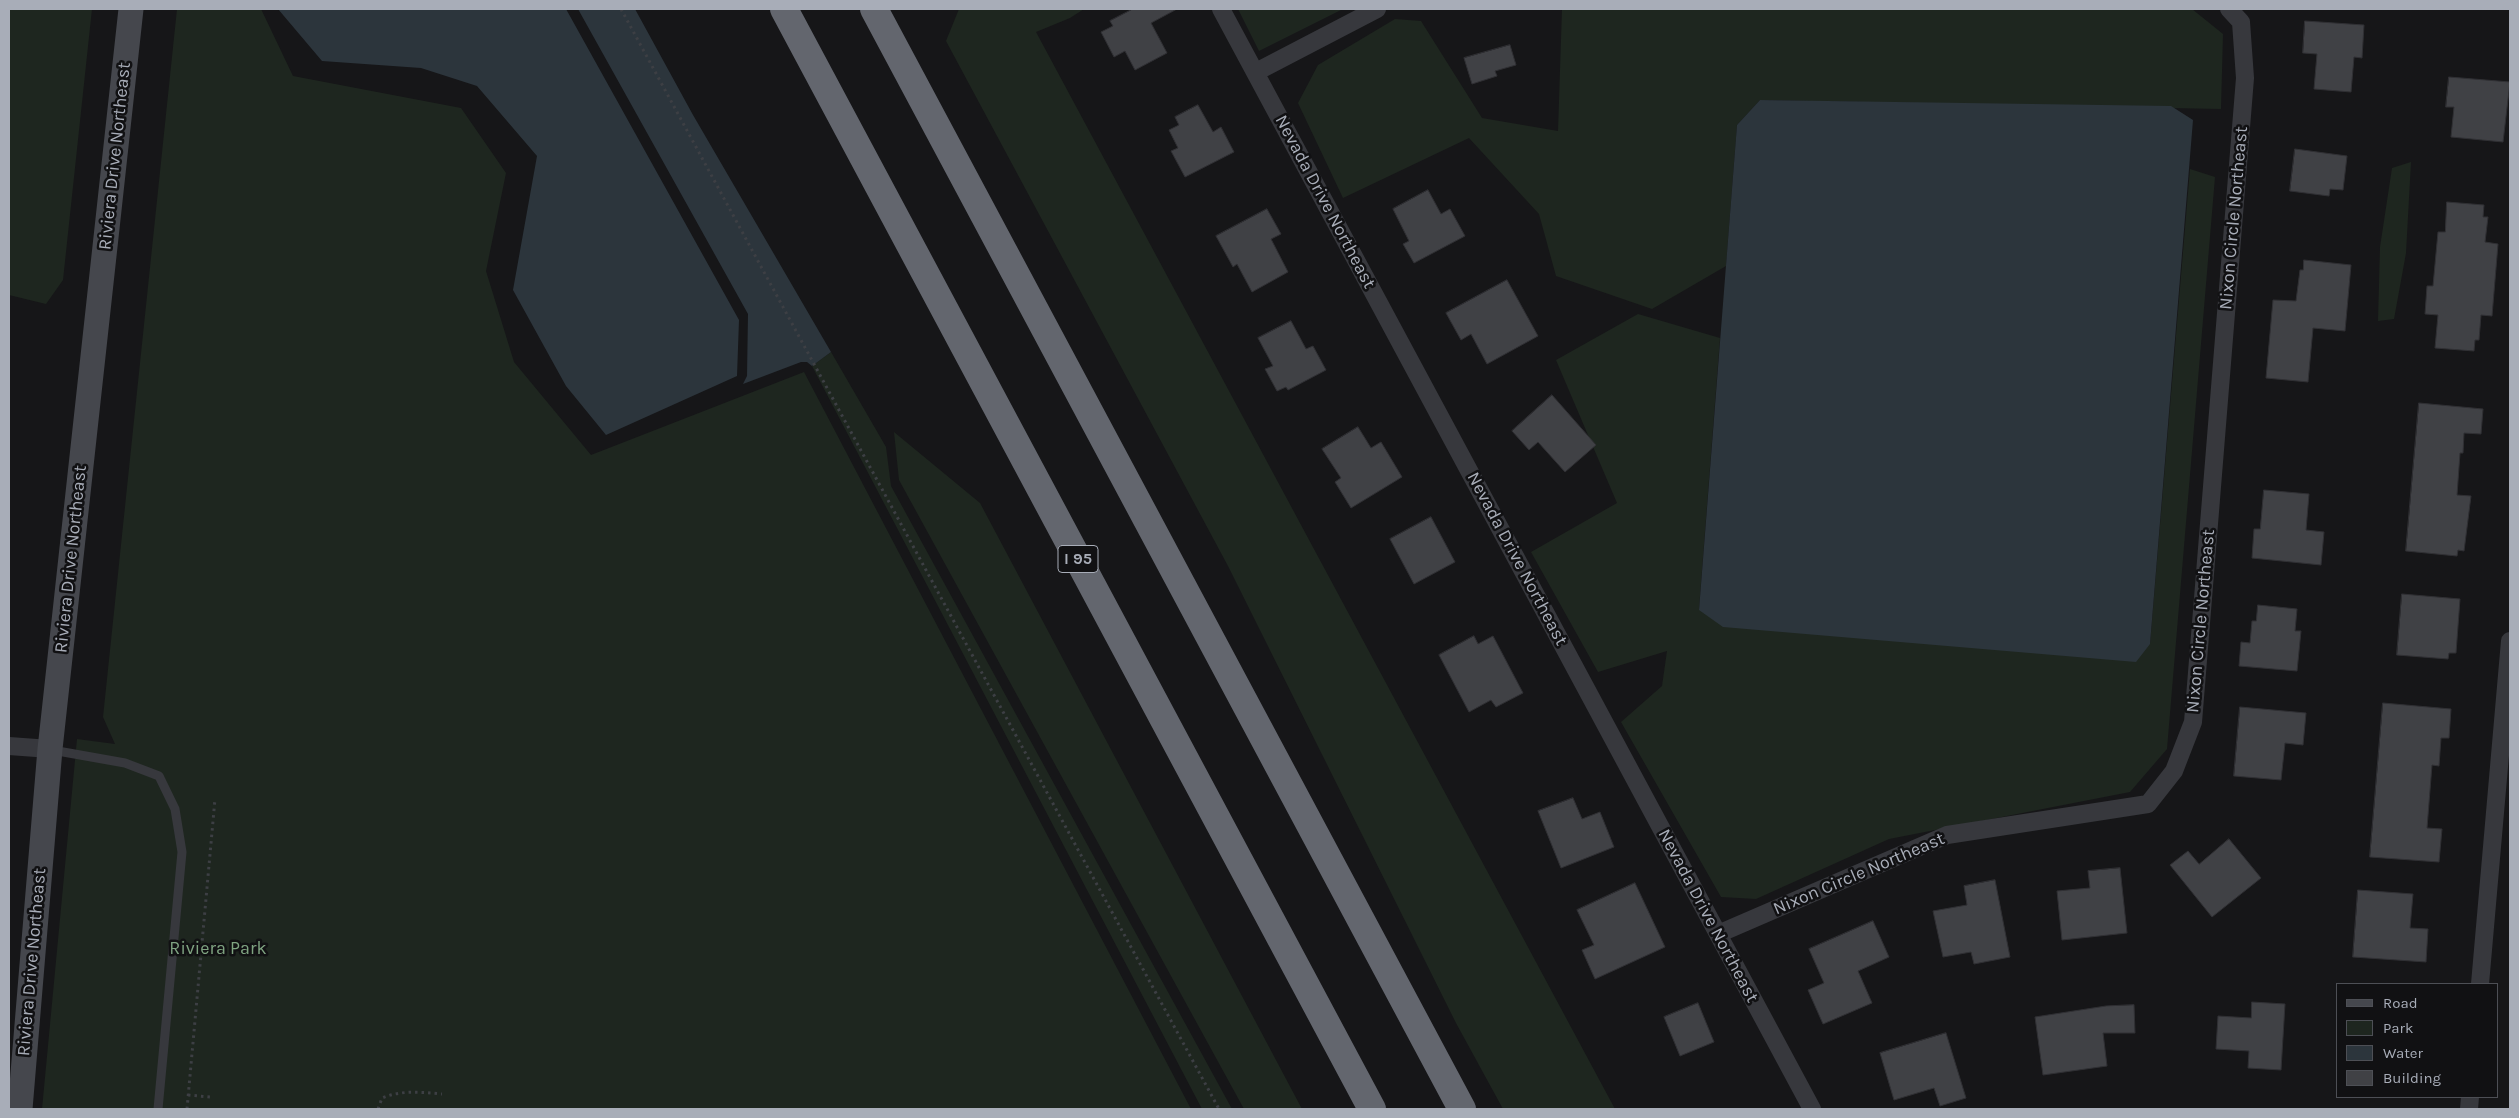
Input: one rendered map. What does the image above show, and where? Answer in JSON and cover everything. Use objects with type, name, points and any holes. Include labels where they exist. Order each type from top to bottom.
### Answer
[{"type":"highway","name":"I 95","points":[[784,9],[1372,1109]]},
{"type":"highway","points":[[874,9],[1462,1109]]},
{"type":"street","name":"Riviera Drive Northeast","points":[[20,1109],[50,749],[131,9]]},
{"type":"street","name":"Nevada Drive Northeast","points":[[1221,9],[1812,1109]]},
{"type":"street","points":[[1256,72],[1377,9]]},
{"type":"street","name":"Nixon Circle Northeast","points":[[1718,934],[1947,835],[2148,804],[2174,771],[2193,722],[2245,78],[2241,22],[2229,9]]},
{"type":"street","points":[[2480,983],[2510,641]]},
{"type":"street","points":[[9,746],[50,749]]},
{"type":"lane","points":[[50,749],[125,763],[159,776],[175,809],[182,852],[158,1109]]},
{"type":"path","points":[[622,9],[1219,1109]]},
{"type":"path","points":[[187,1109],[215,799]]},
{"type":"path","points":[[378,1109],[382,1098],[393,1093],[442,1094]]},
{"type":"path","points":[[188,1095],[210,1097]]},
{"type":"green space","points":[[9,9],[92,9],[63,280],[46,304],[9,295]]},
{"type":"green space","name":"Riviera Park","points":[[177,9],[261,9],[293,76],[461,108],[506,173],[486,271],[514,362],[591,455],[804,372],[1191,1109],[42,1109],[77,739],[115,744],[103,717]]},
{"type":"green space","points":[[959,9],[1084,9],[1070,18],[1036,32],[1615,1109],[1503,1109],[1456,1023],[1228,566],[946,41]]},
{"type":"green space","points":[[1238,9],[1343,9],[1259,51]]},
{"type":"green space","points":[[1562,9],[2192,9],[2223,34],[2221,109],[1760,100],[1737,125],[1726,266],[1652,309],[1556,276],[1539,214],[1469,138],[1343,198],[1298,103],[1318,65],[1395,19],[1421,21],[1482,118],[1558,131]]},
{"type":"green space","points":[[2411,162],[2406,253],[2394,319],[2378,321],[2380,247],[2392,168]]},
{"type":"green space","points":[[2190,169],[2215,177],[2167,749],[2130,792],[1889,839],[1756,899],[1721,897],[1621,722],[1662,686],[1667,651],[1598,672],[1531,552],[1617,503],[1556,360],[1638,314],[1720,338],[1699,609],[2150,644]]},
{"type":"green space","points":[[831,352],[886,447],[891,486],[1232,1109],[1202,1109],[812,366]]},
{"type":"green space","points":[[894,432],[980,503],[1302,1109],[1244,1109],[899,480]]},
{"type":"water","points":[[278,9],[566,9],[739,320],[737,376],[606,435],[566,386],[513,290],[537,156],[477,86],[421,68],[322,61]]},
{"type":"water","points":[[578,9],[635,9],[693,115],[831,352],[812,366],[807,362],[801,362],[743,384],[747,376],[748,314]]},
{"type":"water","points":[[1760,100],[2171,106],[2193,120],[2150,644],[2136,662],[1723,627],[1699,610],[1737,125]]},
{"type":"building","points":[[1133,9],[1177,9],[1151,23],[1167,53],[1135,70],[1125,51],[1114,57],[1101,32],[1113,26],[1110,21]]},
{"type":"building","points":[[2305,21],[2364,25],[2362,58],[2354,57],[2351,92],[2314,89],[2317,54],[2303,53]]},
{"type":"building","points":[[1510,45],[1516,65],[1495,71],[1497,76],[1472,84],[1464,58]]},
{"type":"building","points":[[2449,77],[2510,82],[2503,142],[2451,137],[2454,107],[2446,107]]},
{"type":"building","points":[[1198,105],[1213,132],[1221,127],[1234,152],[1185,177],[1171,151],[1178,148],[1169,130],[1179,125],[1175,117]]},
{"type":"building","points":[[2295,149],[2347,156],[2343,190],[2330,189],[2329,196],[2290,191]]},
{"type":"building","points":[[1428,190],[1441,214],[1450,209],[1465,236],[1414,263],[1403,244],[1409,241],[1393,209]]},
{"type":"building","points":[[2447,202],[2484,205],[2483,217],[2488,217],[2485,242],[2498,244],[2492,316],[2481,315],[2479,340],[2475,340],[2474,351],[2435,348],[2438,315],[2425,314],[2427,286],[2433,286],[2438,232],[2445,232]]},
{"type":"building","points":[[1267,209],[1281,234],[1271,239],[1288,272],[1252,292],[1237,264],[1233,267],[1216,236]]},
{"type":"building","points":[[2304,260],[2351,265],[2345,331],[2313,328],[2308,382],[2266,378],[2273,300],[2296,301],[2300,270],[2303,270]]},
{"type":"building","points":[[1507,280],[1538,336],[1487,364],[1471,334],[1461,340],[1446,313]]},
{"type":"building","points":[[1291,321],[1306,349],[1313,346],[1326,370],[1288,390],[1286,387],[1277,391],[1265,369],[1273,366],[1258,338]]},
{"type":"building","points":[[1552,395],[1596,445],[1565,472],[1538,442],[1529,450],[1512,431]]},
{"type":"building","points":[[2419,403],[2483,409],[2481,434],[2464,433],[2463,453],[2460,453],[2457,495],[2471,496],[2464,551],[2458,550],[2457,556],[2406,551]]},
{"type":"building","points":[[1358,427],[1371,448],[1381,442],[1402,477],[1351,508],[1335,482],[1341,478],[1322,449]]},
{"type":"building","points":[[2264,490],[2309,494],[2306,530],[2324,532],[2321,565],[2252,558],[2254,529],[2260,529]]},
{"type":"building","points":[[1431,517],[1455,562],[1414,584],[1390,539]]},
{"type":"building","points":[[2402,594],[2460,599],[2456,653],[2449,653],[2448,659],[2397,655]]},
{"type":"building","points":[[2258,605],[2297,609],[2295,631],[2301,631],[2297,671],[2239,666],[2241,642],[2250,643],[2252,621],[2256,621]]},
{"type":"building","points":[[1474,636],[1478,644],[1493,636],[1523,693],[1496,707],[1491,700],[1469,712],[1439,655]]},
{"type":"building","points":[[2383,703],[2451,709],[2449,738],[2441,738],[2439,766],[2432,765],[2427,828],[2442,829],[2439,862],[2370,857]]},
{"type":"building","points":[[2240,707],[2306,713],[2303,745],[2285,743],[2281,780],[2234,776]]},
{"type":"building","points":[[1573,798],[1582,819],[1600,812],[1614,847],[1561,868],[1538,811]]},
{"type":"building","points":[[2229,839],[2261,878],[2212,917],[2170,865],[2188,851],[2199,864]]},
{"type":"building","points":[[2120,868],[2127,933],[2062,940],[2057,891],[2090,888],[2088,871]]},
{"type":"building","points":[[1995,880],[2010,957],[1974,964],[1971,952],[1943,957],[1933,911],[1967,905],[1964,886]]},
{"type":"building","points":[[1635,883],[1665,947],[1595,979],[1582,950],[1594,945],[1577,910]]},
{"type":"building","points":[[2358,890],[2413,894],[2410,928],[2428,929],[2426,962],[2353,957]]},
{"type":"building","points":[[1873,921],[1889,957],[1858,971],[1872,1003],[1823,1024],[1808,990],[1824,983],[1809,949]]},
{"type":"building","points":[[2252,1002],[2285,1004],[2281,1070],[2248,1068],[2249,1051],[2216,1049],[2218,1016],[2251,1018]]},
{"type":"building","points":[[1698,1003],[1714,1042],[1680,1056],[1664,1017]]},
{"type":"building","points":[[2134,1005],[2135,1033],[2103,1033],[2107,1066],[2043,1075],[2035,1017],[2106,1006]]},
{"type":"building","points":[[1946,1033],[1966,1098],[1940,1106],[1934,1088],[1894,1100],[1880,1053]]}]
